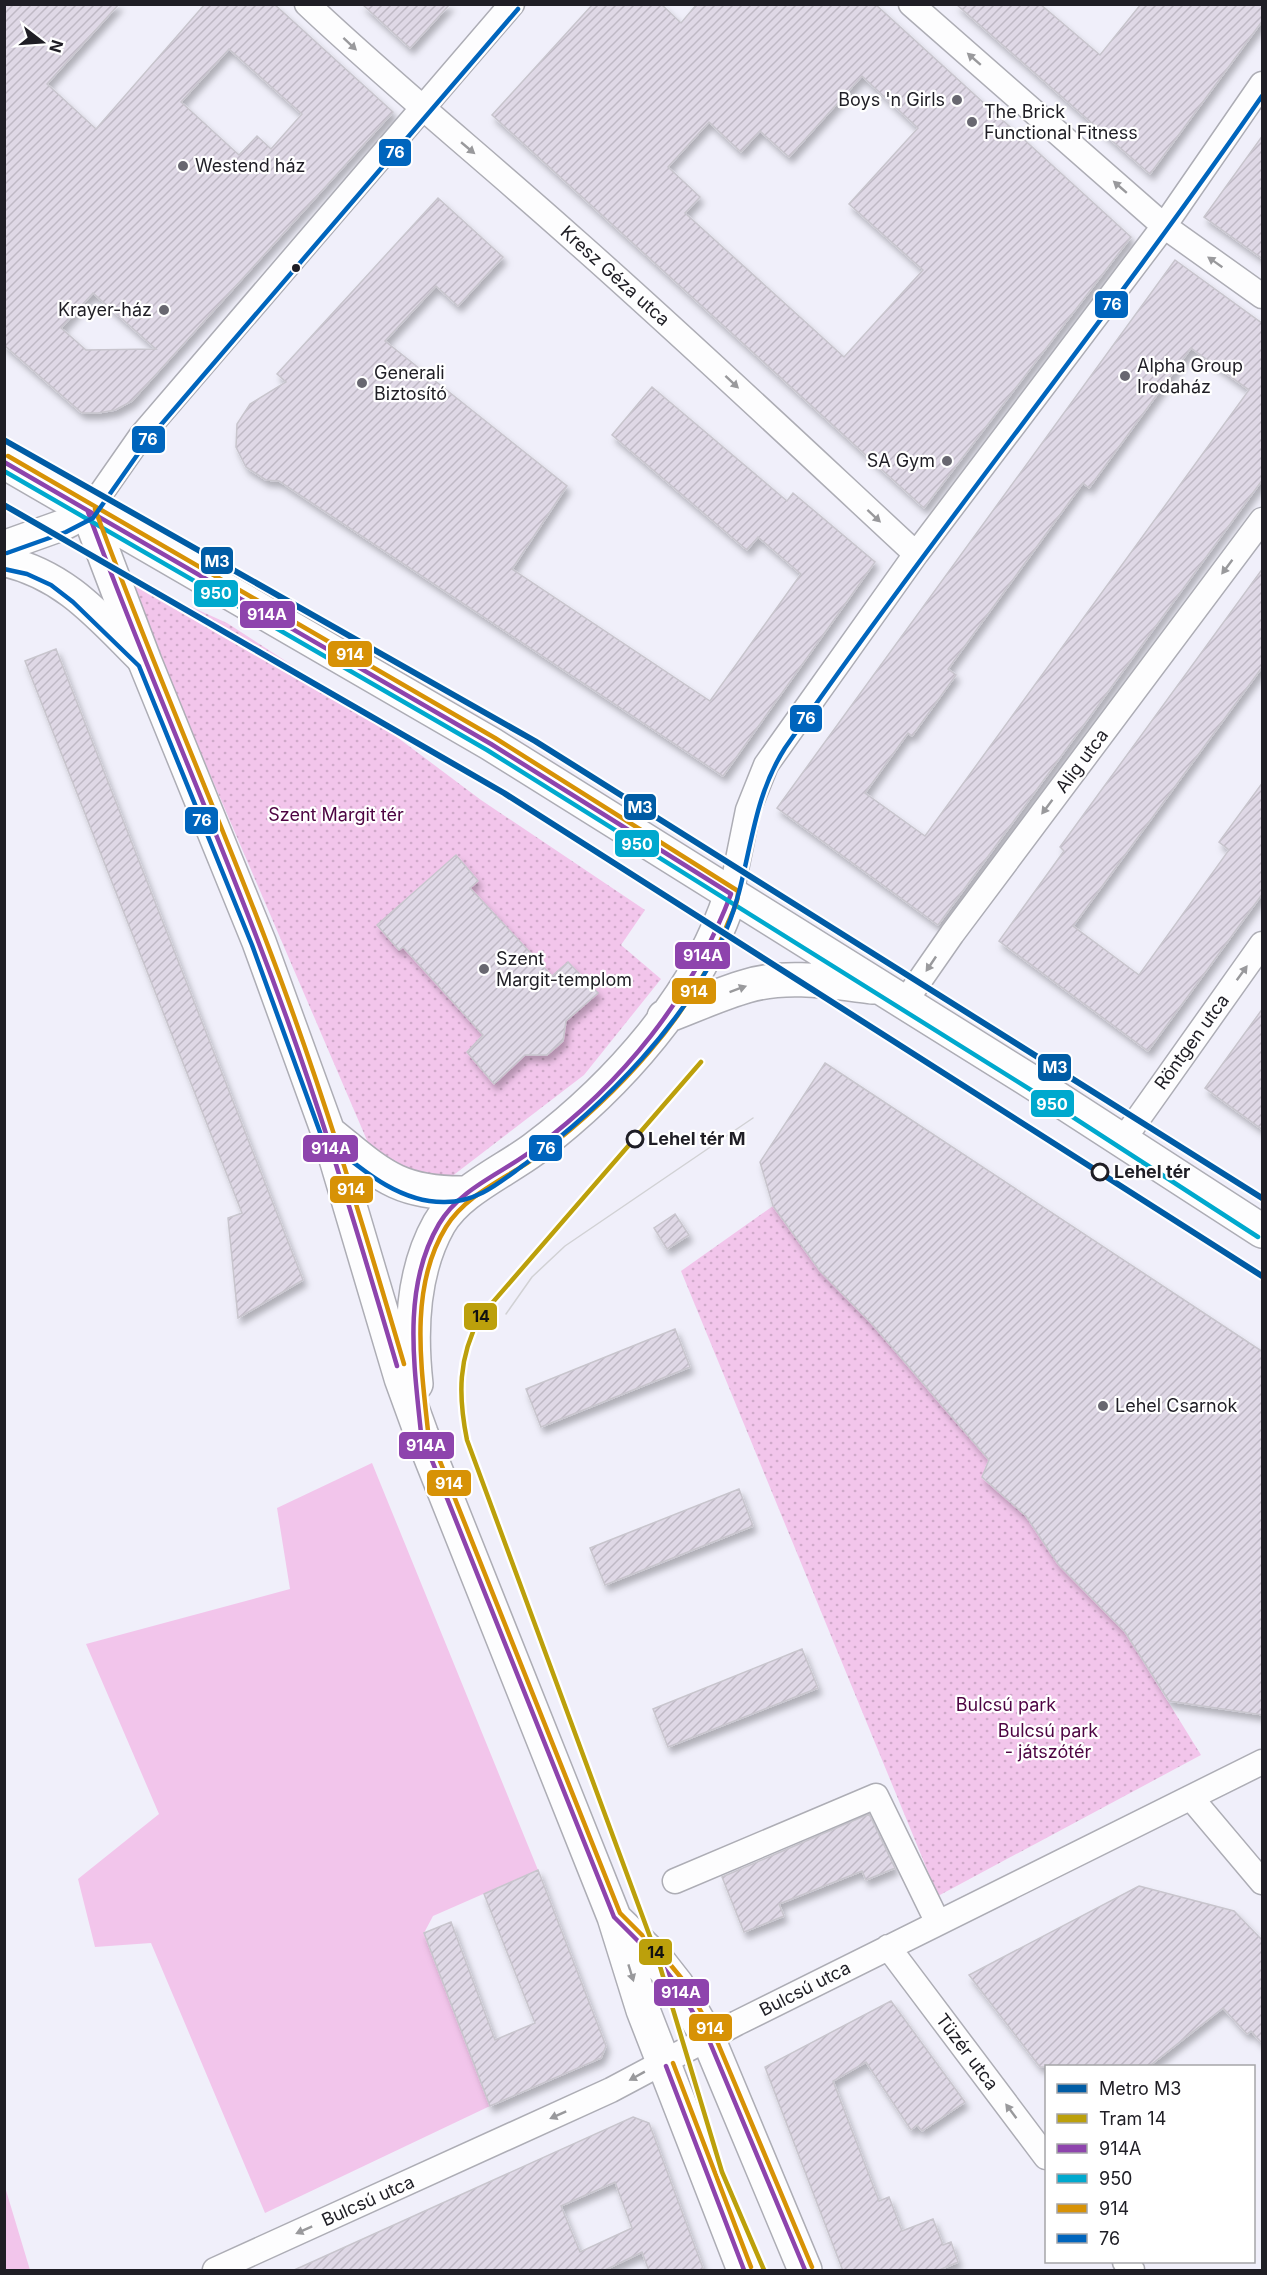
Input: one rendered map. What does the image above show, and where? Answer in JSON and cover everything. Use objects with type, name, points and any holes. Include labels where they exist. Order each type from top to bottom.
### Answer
[{"type":"main road","points":[[4,462],[88,512],[160,550],[491,744],[1123,1140],[1263,1231]]},
{"type":"main road","points":[[88,512],[145,663],[259,942],[328,1132],[401,1378],[421,1433],[614,1917],[638,1994],[744,2271]]},
{"type":"main road","points":[[328,1132],[384,1177],[407,1188],[435,1194],[465,1193],[484,1184],[526,1155],[570,1119],[616,1073],[664,1017],[708,951],[721,925],[731,894]]},
{"type":"main road","points":[[664,1017],[748,985],[765,982],[807,979],[893,996]]},
{"type":"main road","points":[[421,1433],[412,1351],[414,1308],[428,1248],[440,1222],[465,1193]]},
{"type":"main road","points":[[614,1917],[659,1962],[677,1985],[708,2038],[805,2271]]},
{"type":"street","name":"Kresz Géza utca","points":[[307,4],[423,110],[588,251],[916,554]]},
{"type":"street","points":[[4,546],[63,525],[88,512],[141,436],[512,4]]},
{"type":"street","points":[[911,4],[1164,226],[1263,296]]},
{"type":"street","points":[[731,894],[748,810],[766,765],[916,554],[1164,226],[1263,84]]},
{"type":"street","name":"Alig utca","points":[[893,996],[952,934],[1263,520]]},
{"type":"street","points":[[4,561],[28,567],[55,579],[78,596],[145,663]]},
{"type":"street","name":"Röntgen utca","points":[[1123,1140],[1263,944]]},
{"type":"street","name":"Bulcsú utca","points":[[215,2271],[611,2090],[888,1947],[1263,1762]]},
{"type":"street","points":[[675,1881],[876,1796],[938,1923]]},
{"type":"street","points":[[1192,1799],[1263,1882]]},
{"type":"street","name":"Tüzér utca","points":[[888,1947],[1045,2154]]},
{"type":"green space","name":"Szent Margit tér","points":[[134,581],[227,623],[358,708],[481,800],[645,910],[621,945],[661,979],[584,1075],[451,1177],[408,1182],[372,1152],[131,590]]},
{"type":"green space","name":"Bulcsú park","points":[[773,1206],[820,1271],[872,1324],[989,1460],[982,1478],[1026,1516],[1058,1564],[1125,1632],[1201,1755],[938,1896],[681,1271]]},
{"type":"green space","points":[[372,1463],[538,1870],[433,1916],[424,1933],[490,2106],[265,2213],[151,1943],[95,1947],[78,1879],[159,1814],[86,1644],[290,1589],[277,1508]]},
{"type":"green space","points":[[5,2187],[30,2270],[5,2270]]},
{"type":"building","points":[[4,4],[119,4],[47,84],[96,129],[205,4],[274,4],[393,112],[132,401],[115,410],[82,413],[4,345]],"holes":[[[229,49],[302,114],[271,149],[257,136],[239,155],[181,102]],[[93,293],[156,349],[86,350],[61,328]]]},
{"type":"building","points":[[362,4],[450,4],[410,48]]},
{"type":"building","points":[[593,4],[661,4],[681,23],[697,4],[875,4],[1131,237],[924,508],[492,115]],"holes":[[[862,76],[918,128],[849,204],[923,270],[844,357],[685,213],[700,197],[668,167],[709,122],[741,152],[760,131],[789,157]]]},
{"type":"building","points":[[956,4],[1040,4],[1100,55],[1141,4],[1263,4],[1263,20],[1150,174]]},
{"type":"building","points":[[1263,135],[1263,259],[1204,217]]},
{"type":"building","points":[[438,198],[503,257],[458,306],[436,286],[385,341],[567,486],[512,569],[710,701],[801,574],[758,537],[747,550],[612,435],[652,387],[787,501],[793,493],[875,562],[723,776],[279,481],[266,480],[246,467],[236,447],[237,424],[250,404],[286,382],[277,374]]},
{"type":"building","points":[[1175,260],[1263,324],[1263,479],[938,925],[777,808]],"holes":[[[1191,348],[1249,390],[925,836],[865,793],[908,733],[912,736],[956,675],[948,669],[1083,483],[1089,488]]]},
{"type":"building","points":[[1263,568],[1263,666],[1073,926],[1139,975],[1229,850],[1219,842],[1263,782],[1263,893],[1148,1051],[999,941],[1064,851],[1060,847]]},
{"type":"building","points":[[56,649],[303,1280],[238,1318],[228,1218],[242,1213],[25,661]]},
{"type":"building","name":"Szent Margit-templom","points":[[456,855],[478,881],[470,888],[552,976],[568,962],[598,993],[566,1021],[563,1041],[547,1055],[525,1055],[494,1084],[467,1052],[483,1035],[403,947],[399,950],[377,925]]},
{"type":"building","points":[[1263,1008],[1263,1130],[1205,1088]]},
{"type":"building","name":"Lehel Csarnok","points":[[825,1063],[1263,1352],[1263,1715],[1169,1701],[1125,1632],[1058,1564],[1026,1516],[982,1477],[989,1460],[872,1324],[820,1271],[773,1206],[760,1162]]},
{"type":"building","points":[[675,1214],[689,1235],[667,1249],[654,1228]]},
{"type":"building","points":[[675,1329],[690,1367],[541,1427],[526,1389]]},
{"type":"building","points":[[739,1489],[753,1526],[605,1585],[590,1548]]},
{"type":"building","points":[[802,1649],[818,1688],[668,1747],[653,1709]]},
{"type":"building","points":[[869,1814],[895,1868],[866,1880],[862,1871],[779,1904],[784,1916],[744,1932],[722,1877]]},
{"type":"building","points":[[538,1870],[606,2046],[601,2058],[490,2106],[424,1933],[451,1922],[495,2040],[535,2023],[484,1894]]},
{"type":"building","points":[[1139,1886],[1234,1911],[1263,1941],[1263,2044],[1251,2031],[1247,2034],[1223,2008],[1151,2065],[1045,2065],[1045,2067],[1040,2067],[969,1975]]},
{"type":"building","points":[[891,2001],[965,2102],[922,2131],[917,2125],[911,2130],[866,2062],[833,2081],[879,2201],[889,2197],[902,2231],[933,2219],[943,2245],[951,2242],[958,2262],[937,2271],[843,2271],[765,2067]]},
{"type":"building","points":[[633,2117],[649,2123],[704,2271],[649,2271],[642,2252],[603,2271],[292,2271]],"holes":[[[615,2182],[632,2228],[580,2252],[561,2206]]]},
{"type":"tram line","name":"14","points":[[701,1062],[480,1317],[467,1347],[461,1392],[467,1440],[656,1953],[722,2172],[764,2270]]},
{"type":"tram line","points":[[506,1314],[532,1277],[565,1246],[753,1118]]},
{"type":"metro line","name":"M3","points":[[4,440],[535,741],[1262,1198]]},
{"type":"metro line","name":"M3","points":[[4,505],[504,793],[1262,1276]]},
{"type":"transit line","name":"76","points":[[7,553],[66,532],[93,518],[147,441],[518,9]]},
{"type":"transit line","name":"76","points":[[323,1138],[364,1171],[395,1190],[427,1201],[445,1202],[468,1199],[488,1190],[555,1141],[585,1116],[642,1059],[691,996],[727,928],[764,792],[785,748],[903,584],[1145,260],[1262,96]]},
{"type":"transit line","name":"914","points":[[8,456],[495,738],[738,891],[734,908],[712,959],[694,991],[649,1052],[623,1081],[568,1132],[539,1155],[476,1195],[446,1227],[434,1250],[427,1275],[422,1301],[421,1353],[428,1431],[620,1913],[664,1957],[683,1980],[714,2034],[812,2267]]},
{"type":"transit line","name":"914A","points":[[4,462],[491,744],[731,894],[715,932],[675,1003],[625,1066],[597,1096],[534,1149],[458,1200],[439,1224],[427,1248],[420,1274],[415,1300],[414,1353],[421,1433],[614,1917],[659,1962],[677,1985],[708,2038],[805,2270]]},
{"type":"transit line","name":"950","points":[[4,471],[487,750],[1031,1090],[1258,1237]]},
{"type":"transit line","name":"914","points":[[95,509],[285,991],[339,1150],[404,1364]]},
{"type":"transit line","name":"914A","points":[[88,512],[278,993],[332,1152],[397,1366]]},
{"type":"transit line","name":"76","points":[[4,569],[27,574],[51,585],[73,602],[139,666],[252,945],[321,1135]]},
{"type":"transit line","name":"914","points":[[673,2063],[751,2267]]},
{"type":"transit line","name":"914A","points":[[666,2066],[744,2270]]},
{"type":"place","name":"Boys 'n Girls","points":[[957,100]]},
{"type":"place","name":"The Brick Functional Fitness","points":[[972,122]]},
{"type":"place","name":"Westend ház","points":[[183,166]]},
{"type":"place","name":"Krayer-ház","points":[[164,310]]},
{"type":"place","name":"Alpha Group Irodaház","points":[[1125,376]]},
{"type":"place","name":"Generali Biztosító","points":[[362,383]]},
{"type":"place","name":"SA Gym","points":[[947,461]]},
{"type":"place","name":"Szent Margit-templom","points":[[484,969]]},
{"type":"place","name":"Lehel tér M","points":[[635,1139]]},
{"type":"place","name":"Lehel tér","points":[[1100,1172]]},
{"type":"place","name":"Lehel Csarnok","points":[[1103,1406]]},
{"type":"park label","name":"Bulcsú park - játszótér","points":[[1048,1741]]}]
